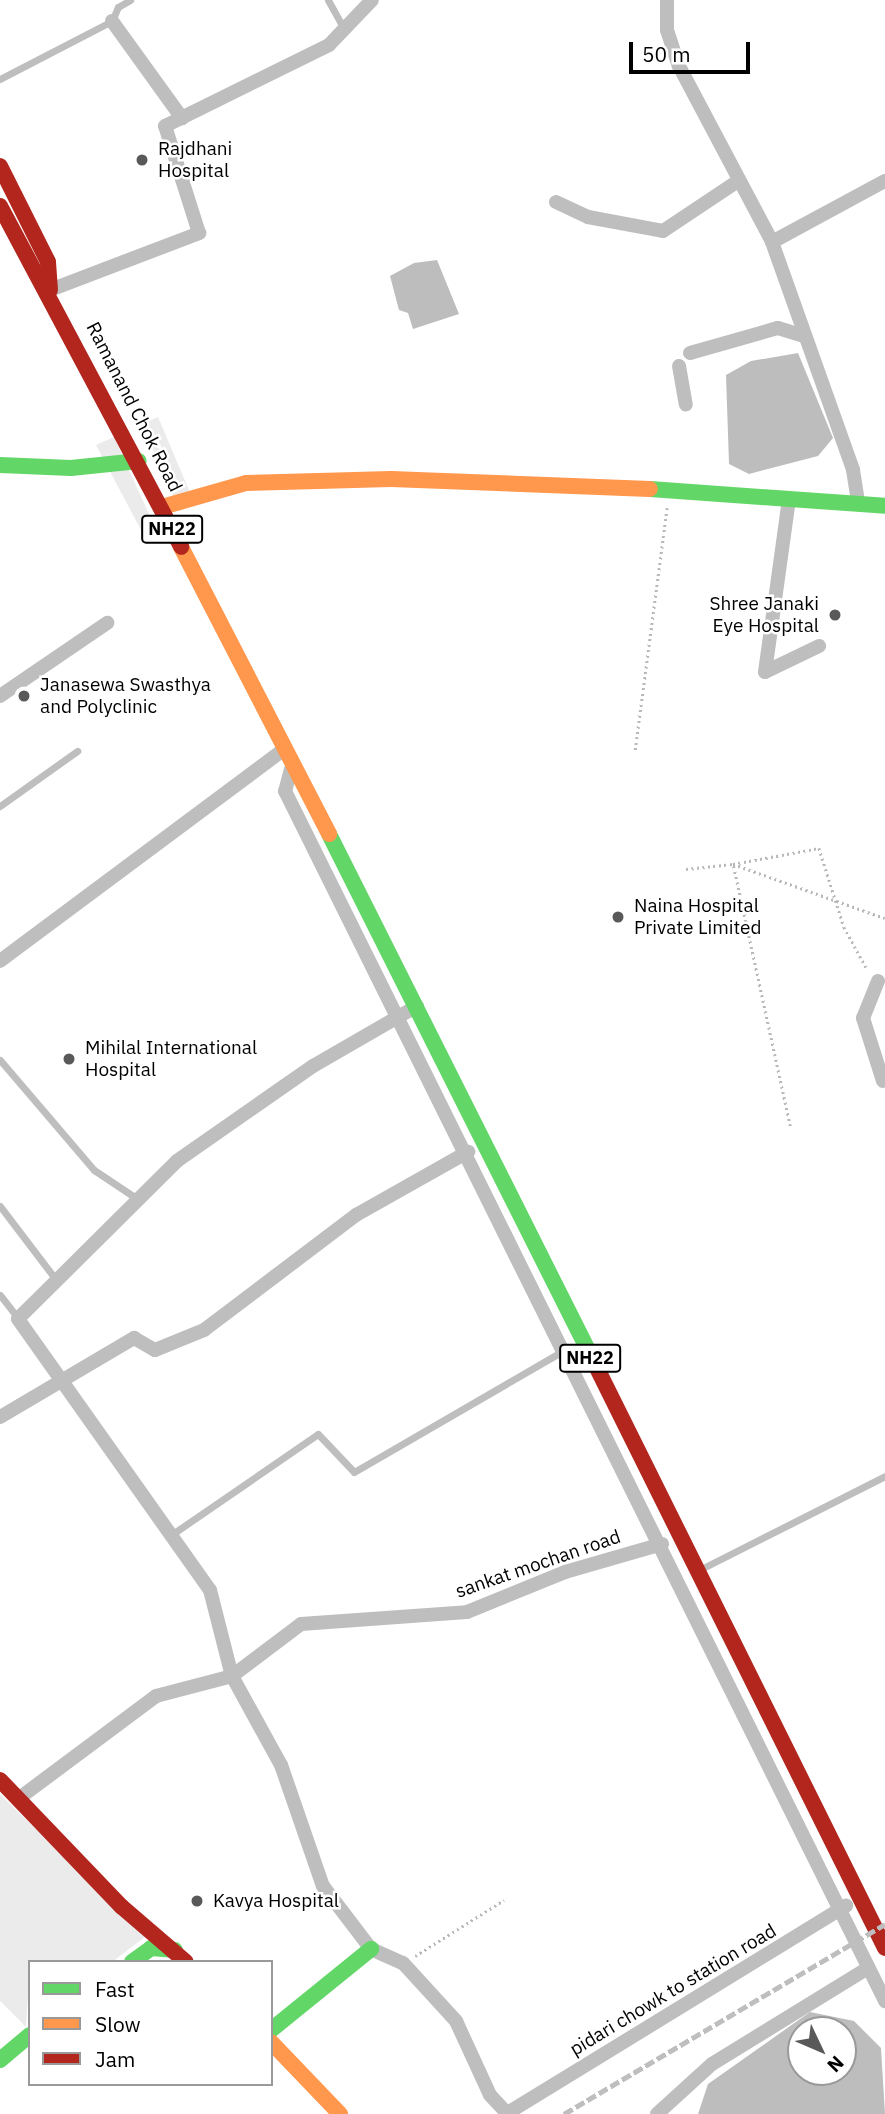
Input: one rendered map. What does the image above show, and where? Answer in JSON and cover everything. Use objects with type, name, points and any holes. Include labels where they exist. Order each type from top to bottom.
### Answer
[{"type":"main road","name":"Ramanand Chok Road","points":[[0,166],[48,262],[50,290]]},
{"type":"main road","name":"Ramanand Chok Road","points":[[0,206],[33,272],[50,290],[139,461],[291,769]]},
{"type":"main road","points":[[0,465],[71,468],[139,461]]},
{"type":"main road","points":[[162,507],[246,483],[391,479],[668,490],[858,501],[885,506]]},
{"type":"main road","name":"NH22","points":[[291,769],[417,1006],[885,1948]]},
{"type":"main road","points":[[0,1780],[122,1907],[181,1956]]},
{"type":"main road","points":[[135,1960],[151,1948],[181,1956]]},
{"type":"main road","points":[[273,2028],[371,1949]]},
{"type":"main road","points":[[0,2060],[28,2037]]},
{"type":"main road","points":[[273,2044],[340,2114]]},
{"type":"street","points":[[50,290],[199,233],[165,127],[329,44],[372,0]]},
{"type":"street","points":[[667,0],[667,30],[679,66],[735,183],[772,242],[806,336],[858,501]]},
{"type":"street","points":[[112,22],[181,118]]},
{"type":"street","points":[[772,242],[885,181]]},
{"type":"street","points":[[556,202],[588,216],[663,230],[735,183]]},
{"type":"street","points":[[690,353],[778,328],[806,336]]},
{"type":"street","points":[[679,366],[686,404]]},
{"type":"street","points":[[789,499],[765,673],[819,646]]},
{"type":"street","points":[[0,696],[107,623]]},
{"type":"street","points":[[0,961],[282,751]]},
{"type":"street","name":"NH22","points":[[291,769],[285,791],[401,1015],[885,2001]]},
{"type":"street","points":[[878,981],[863,1018],[883,1081]]},
{"type":"street","points":[[417,1006],[291,1082],[177,1161],[136,1198],[59,1284],[18,1319],[57,1379],[210,1590],[232,1676],[281,1765],[323,1886],[371,1949],[403,1963],[456,2021],[490,2095],[506,2114]]},
{"type":"street","points":[[0,1417],[57,1379],[134,1338],[155,1350],[205,1330],[356,1215],[468,1152]]},
{"type":"street","name":"sankat mochan road","points":[[19,1799],[156,1696],[232,1676],[301,1624],[467,1612],[565,1572],[663,1544]]},
{"type":"street","name":"pidari chowk to station road","points":[[506,2114],[859,1897]]},
{"type":"street","points":[[657,2114],[712,2064],[868,1968]]},
{"type":"lane","points":[[0,79],[112,22],[130,0]]},
{"type":"lane","points":[[328,0],[344,29]]},
{"type":"lane","points":[[0,806],[77,751]]},
{"type":"lane","points":[[0,1060],[75,1152],[136,1198]]},
{"type":"lane","points":[[0,1206],[59,1284]]},
{"type":"lane","points":[[0,1295],[18,1319]]},
{"type":"lane","points":[[171,1535],[318,1434],[354,1472],[565,1350]]},
{"type":"lane","points":[[698,1571],[885,1476]]},
{"type":"path","points":[[635,750],[668,490]]},
{"type":"path","points":[[686,869],[733,864],[819,848],[844,927],[878,981]]},
{"type":"path","points":[[733,864],[885,918]]},
{"type":"path","points":[[733,864],[790,1126]]},
{"type":"path","points":[[403,1963],[503,1900]]},
{"type":"shaded area","points":[[437,260],[459,314],[413,329],[408,313],[399,310],[390,276],[414,263]]},
{"type":"shaded area","points":[[798,353],[833,438],[818,456],[749,474],[729,464],[726,375],[751,361]]},
{"type":"shaded area","points":[[158,417],[195,504],[179,511],[142,424]]},
{"type":"shaded area","points":[[114,437],[153,523],[142,532],[96,445]]},
{"type":"shaded area","points":[[0,1794],[145,1937],[115,1960],[28,1960],[26,2027],[0,2001]]},
{"type":"shaded area","points":[[810,2012],[830,2016],[804,2016]]},
{"type":"shaded area","points":[[857,2024],[881,2048],[885,2114],[698,2114],[708,2084],[787,2028],[787,2086],[857,2086]]},
{"type":"railway","points":[[564,2114],[885,1924]]},
{"type":"traffic: fast","points":[[0,465],[71,468],[139,461]]},
{"type":"traffic: fast","points":[[650,489],[885,506]]},
{"type":"traffic: fast","points":[[329,834],[591,1356]]},
{"type":"traffic: fast","points":[[135,1960],[151,1948],[175,1950]]},
{"type":"traffic: fast","points":[[273,2028],[371,1949]]},
{"type":"traffic: fast","points":[[0,2060],[28,2037]]},
{"type":"traffic: slow","points":[[162,507],[246,483],[391,479],[650,489]]},
{"type":"traffic: slow","points":[[181,547],[329,834]]},
{"type":"traffic: slow","points":[[273,2044],[340,2114]]},
{"type":"traffic: jam","points":[[0,166],[48,262],[50,290]]},
{"type":"traffic: jam","points":[[0,206],[181,547]]},
{"type":"traffic: jam","points":[[591,1356],[885,1948]]},
{"type":"traffic: jam","points":[[0,1780],[122,1907],[184,1960]]},
{"type":"place","name":"Rajdhani Hospital","points":[[142,160]]},
{"type":"place","name":"Shree Janaki Eye Hospital","points":[[835,615]]},
{"type":"place","name":"Janasewa Swasthya and Polyclinic","points":[[24,696]]},
{"type":"place","name":"Naina Hospital Private Limited","points":[[618,917]]},
{"type":"place","name":"Mihilal International Hospital","points":[[69,1059]]},
{"type":"place","name":"Kavya Hospital","points":[[197,1901]]}]
